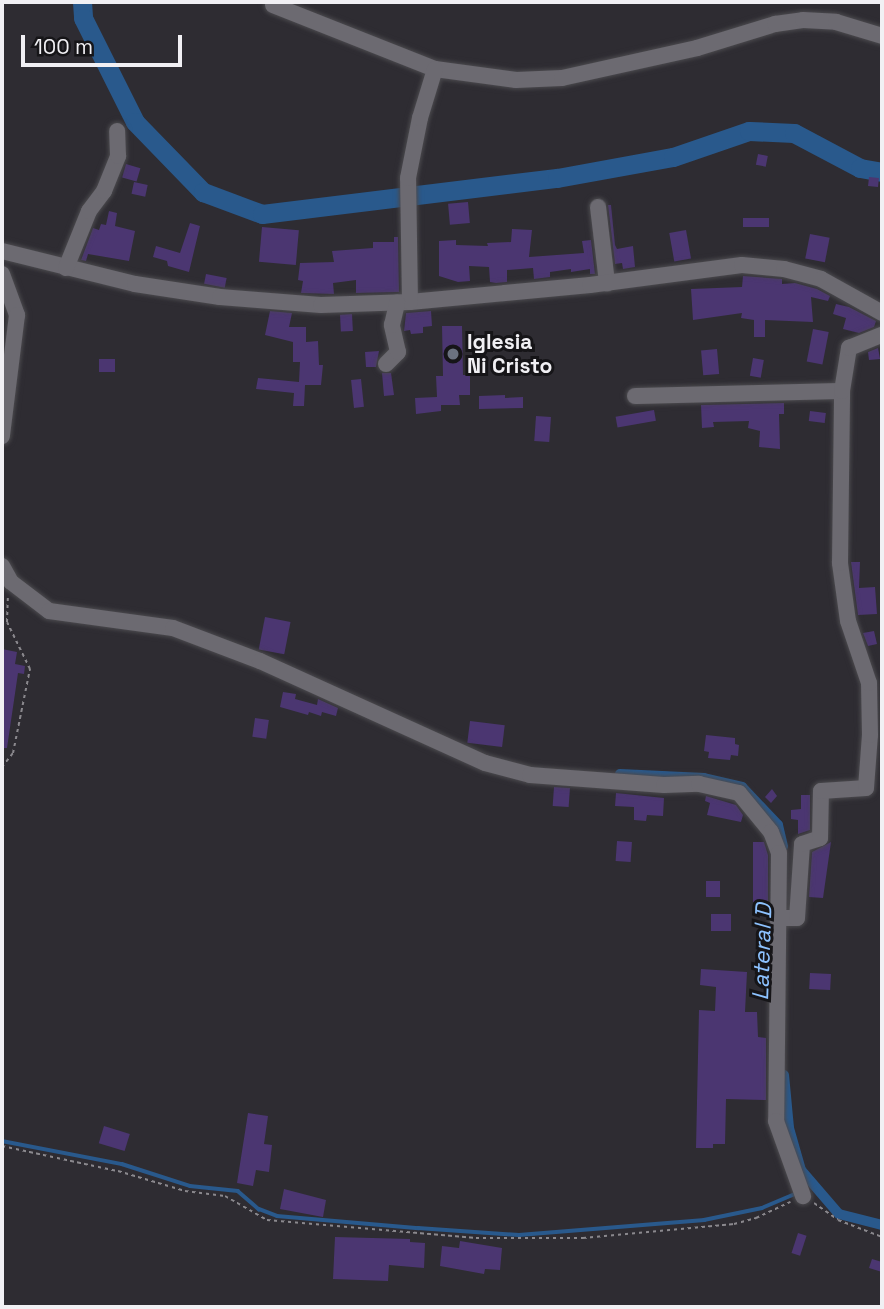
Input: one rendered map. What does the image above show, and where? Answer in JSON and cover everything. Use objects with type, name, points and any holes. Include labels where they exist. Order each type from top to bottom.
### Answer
[{"type":"street","points":[[274,5],[435,69],[516,80],[562,78],[697,48],[775,24],[803,20],[835,22],[882,36]]},
{"type":"street","points":[[386,364],[398,352],[392,325],[403,303],[408,178],[420,118],[435,69]]},
{"type":"street","points":[[66,268],[89,211],[104,191],[118,156],[117,131]]},
{"type":"street","points":[[598,207],[607,283]]},
{"type":"street","points":[[2,251],[135,284],[220,296],[321,305],[403,303],[607,283],[742,265],[784,269],[821,279],[882,313]]},
{"type":"street","points":[[2,274],[17,316],[2,436]]},
{"type":"street","points":[[785,918],[802,844],[820,838],[821,791],[866,788],[870,736],[869,682],[848,621],[840,563],[842,391],[849,348],[882,335]]},
{"type":"street","points":[[635,396],[842,391]]},
{"type":"street","points":[[2,566],[11,582],[50,611],[173,628],[211,642],[485,763],[530,775],[664,785],[699,784],[738,793],[771,832],[779,853],[785,918],[776,1121],[803,1196]]},
{"type":"path","points":[[2,767],[13,753],[30,669],[7,622],[11,582]]},
{"type":"path","points":[[2,1146],[106,1168],[184,1191],[225,1196],[267,1220],[477,1238],[583,1238],[734,1224],[756,1218],[803,1196],[838,1220],[882,1237]]},
{"type":"building","points":[[758,154],[768,156],[766,167],[756,165]]},
{"type":"building","points":[[126,164],[140,168],[137,182],[122,177]]},
{"type":"building","points":[[869,177],[879,178],[878,187],[868,186]]},
{"type":"building","points":[[134,182],[148,185],[145,197],[132,194]]},
{"type":"building","points":[[468,202],[470,223],[450,225],[448,204]]},
{"type":"building","points":[[608,205],[611,205],[615,245],[617,249],[633,246],[635,267],[623,269],[622,263],[615,264]]},
{"type":"building","points":[[109,211],[117,213],[115,226],[135,231],[129,261],[88,254],[86,261],[81,260],[93,228],[99,230],[101,224],[106,225]]},
{"type":"building","points":[[743,218],[769,218],[769,227],[743,227]]},
{"type":"building","points":[[190,223],[200,226],[189,272],[168,266],[167,261],[153,257],[156,246],[180,253]]},
{"type":"building","points":[[262,227],[299,230],[296,265],[259,262]]},
{"type":"building","points":[[512,229],[532,230],[529,257],[584,253],[582,241],[591,240],[595,274],[590,274],[590,269],[571,272],[571,269],[550,272],[550,277],[534,279],[533,268],[507,270],[507,282],[496,283],[490,282],[489,267],[469,266],[470,281],[458,282],[439,276],[439,241],[456,240],[456,245],[488,246],[487,243],[511,242]]},
{"type":"building","points":[[686,230],[691,259],[674,262],[669,233]]},
{"type":"building","points":[[810,234],[830,238],[825,262],[805,259]]},
{"type":"building","points":[[394,237],[398,237],[399,292],[356,293],[356,280],[333,283],[334,294],[301,293],[303,281],[298,280],[300,263],[334,262],[332,251],[373,248],[373,242],[394,242]]},
{"type":"building","points":[[206,274],[227,278],[225,288],[204,284]]},
{"type":"building","points":[[743,276],[782,279],[782,284],[795,283],[830,296],[828,301],[811,297],[813,322],[765,320],[765,337],[754,337],[754,320],[741,318],[742,313],[693,320],[691,289],[742,287]]},
{"type":"building","points":[[836,304],[849,307],[876,321],[874,327],[859,333],[843,329],[846,318],[833,314]]},
{"type":"building","points":[[270,311],[292,313],[289,327],[306,327],[306,342],[318,341],[319,365],[323,365],[321,385],[305,385],[304,406],[293,406],[294,393],[256,389],[258,378],[299,382],[300,362],[293,362],[293,342],[265,335]]},
{"type":"building","points":[[431,311],[432,326],[423,327],[423,333],[411,334],[410,330],[404,331],[406,313]]},
{"type":"building","points":[[352,314],[353,331],[341,332],[340,315]]},
{"type":"building","points":[[442,326],[462,326],[463,375],[470,375],[470,395],[459,395],[460,405],[441,405],[441,411],[416,414],[415,398],[437,397],[436,376],[443,376]]},
{"type":"building","points":[[813,329],[829,332],[822,364],[807,361]]},
{"type":"building","points":[[878,348],[880,359],[869,360],[868,352]]},
{"type":"building","points":[[717,349],[719,374],[703,375],[701,350]]},
{"type":"building","points":[[379,351],[376,367],[366,367],[365,352]]},
{"type":"building","points":[[753,358],[764,360],[761,378],[750,376]]},
{"type":"building","points":[[99,359],[115,359],[115,372],[99,372]]},
{"type":"building","points":[[382,373],[391,373],[394,395],[384,396]]},
{"type":"building","points":[[361,379],[364,407],[354,408],[351,380]]},
{"type":"building","points":[[505,395],[505,398],[523,397],[523,408],[479,409],[479,396]]},
{"type":"building","points":[[784,403],[784,414],[779,414],[780,449],[759,447],[760,431],[748,428],[749,421],[713,422],[714,427],[702,428],[701,405]]},
{"type":"building","points":[[654,410],[656,421],[618,428],[616,417]]},
{"type":"building","points":[[810,411],[826,413],[825,423],[809,421]]},
{"type":"building","points":[[536,416],[551,417],[549,442],[534,441]]},
{"type":"building","points":[[851,562],[860,562],[859,588],[875,587],[877,614],[858,615]]},
{"type":"building","points":[[265,617],[291,622],[284,654],[259,649]]},
{"type":"building","points":[[874,631],[877,644],[868,646],[863,633]]},
{"type":"building","points":[[2,649],[17,652],[15,664],[25,666],[24,674],[18,673],[7,748],[2,748]]},
{"type":"building","points":[[283,692],[296,694],[295,699],[317,705],[318,699],[338,708],[336,716],[322,712],[321,716],[309,712],[308,715],[280,707]]},
{"type":"building","points":[[255,718],[269,720],[266,739],[252,737]]},
{"type":"building","points":[[470,721],[505,725],[502,747],[467,743]]},
{"type":"building","points":[[706,735],[735,738],[735,744],[739,745],[738,756],[731,755],[730,760],[708,758],[709,752],[704,751]]},
{"type":"building","points":[[554,787],[570,788],[569,807],[553,806]]},
{"type":"building","points":[[772,789],[777,796],[771,803],[765,797]]},
{"type":"building","points":[[616,793],[664,798],[663,816],[647,815],[646,821],[634,820],[634,807],[615,806]]},
{"type":"building","points":[[801,795],[810,795],[810,830],[798,834],[798,820],[791,819],[791,810],[801,809]]},
{"type":"building","points":[[706,796],[736,805],[743,815],[741,822],[707,815],[710,803],[705,801]]},
{"type":"building","points":[[617,841],[632,842],[631,862],[616,861]]},
{"type":"building","points":[[753,842],[764,842],[768,855],[768,902],[753,902]]},
{"type":"building","points":[[831,842],[823,898],[809,897],[812,852]]},
{"type":"building","points":[[706,881],[720,881],[720,897],[706,897]]},
{"type":"building","points":[[711,914],[731,914],[731,931],[711,931]]},
{"type":"building","points":[[701,969],[747,972],[745,1012],[757,1012],[758,1037],[766,1038],[766,1100],[726,1099],[725,1144],[713,1144],[713,1148],[696,1148],[699,1010],[715,1011],[716,987],[700,985]]},
{"type":"building","points":[[810,973],[831,974],[830,990],[809,989]]},
{"type":"building","points":[[248,1113],[268,1116],[264,1144],[272,1145],[269,1172],[256,1170],[253,1186],[237,1183]]},
{"type":"building","points":[[104,1126],[130,1134],[125,1151],[99,1143]]},
{"type":"building","points":[[284,1189],[326,1200],[323,1217],[280,1209]]},
{"type":"building","points":[[798,1233],[807,1236],[800,1256],[792,1253]]},
{"type":"building","points":[[335,1237],[410,1239],[410,1242],[425,1243],[424,1268],[389,1265],[388,1281],[333,1279]]},
{"type":"building","points":[[460,1241],[502,1248],[500,1270],[485,1269],[484,1274],[440,1266],[442,1246],[459,1248]]},
{"type":"building","points":[[872,1259],[882,1262],[882,1272],[869,1268]]},
{"type":"waterway","points":[[82,2],[83,18],[135,122],[203,192],[262,214],[557,178],[673,157],[749,131],[794,133],[860,168],[882,172]]},
{"type":"waterway","name":"Lateral D","points":[[620,774],[704,778],[742,787],[778,825],[783,846]]},
{"type":"waterway","name":"Lateral D","points":[[784,1075],[789,1128],[801,1170],[839,1214],[882,1225]]},
{"type":"waterway","points":[[2,1141],[122,1164],[190,1186],[238,1191],[259,1209],[277,1216],[519,1235],[704,1220],[762,1208],[793,1195]]},
{"type":"place","name":"Iglesia Ni Cristo","points":[[453,354]]}]
